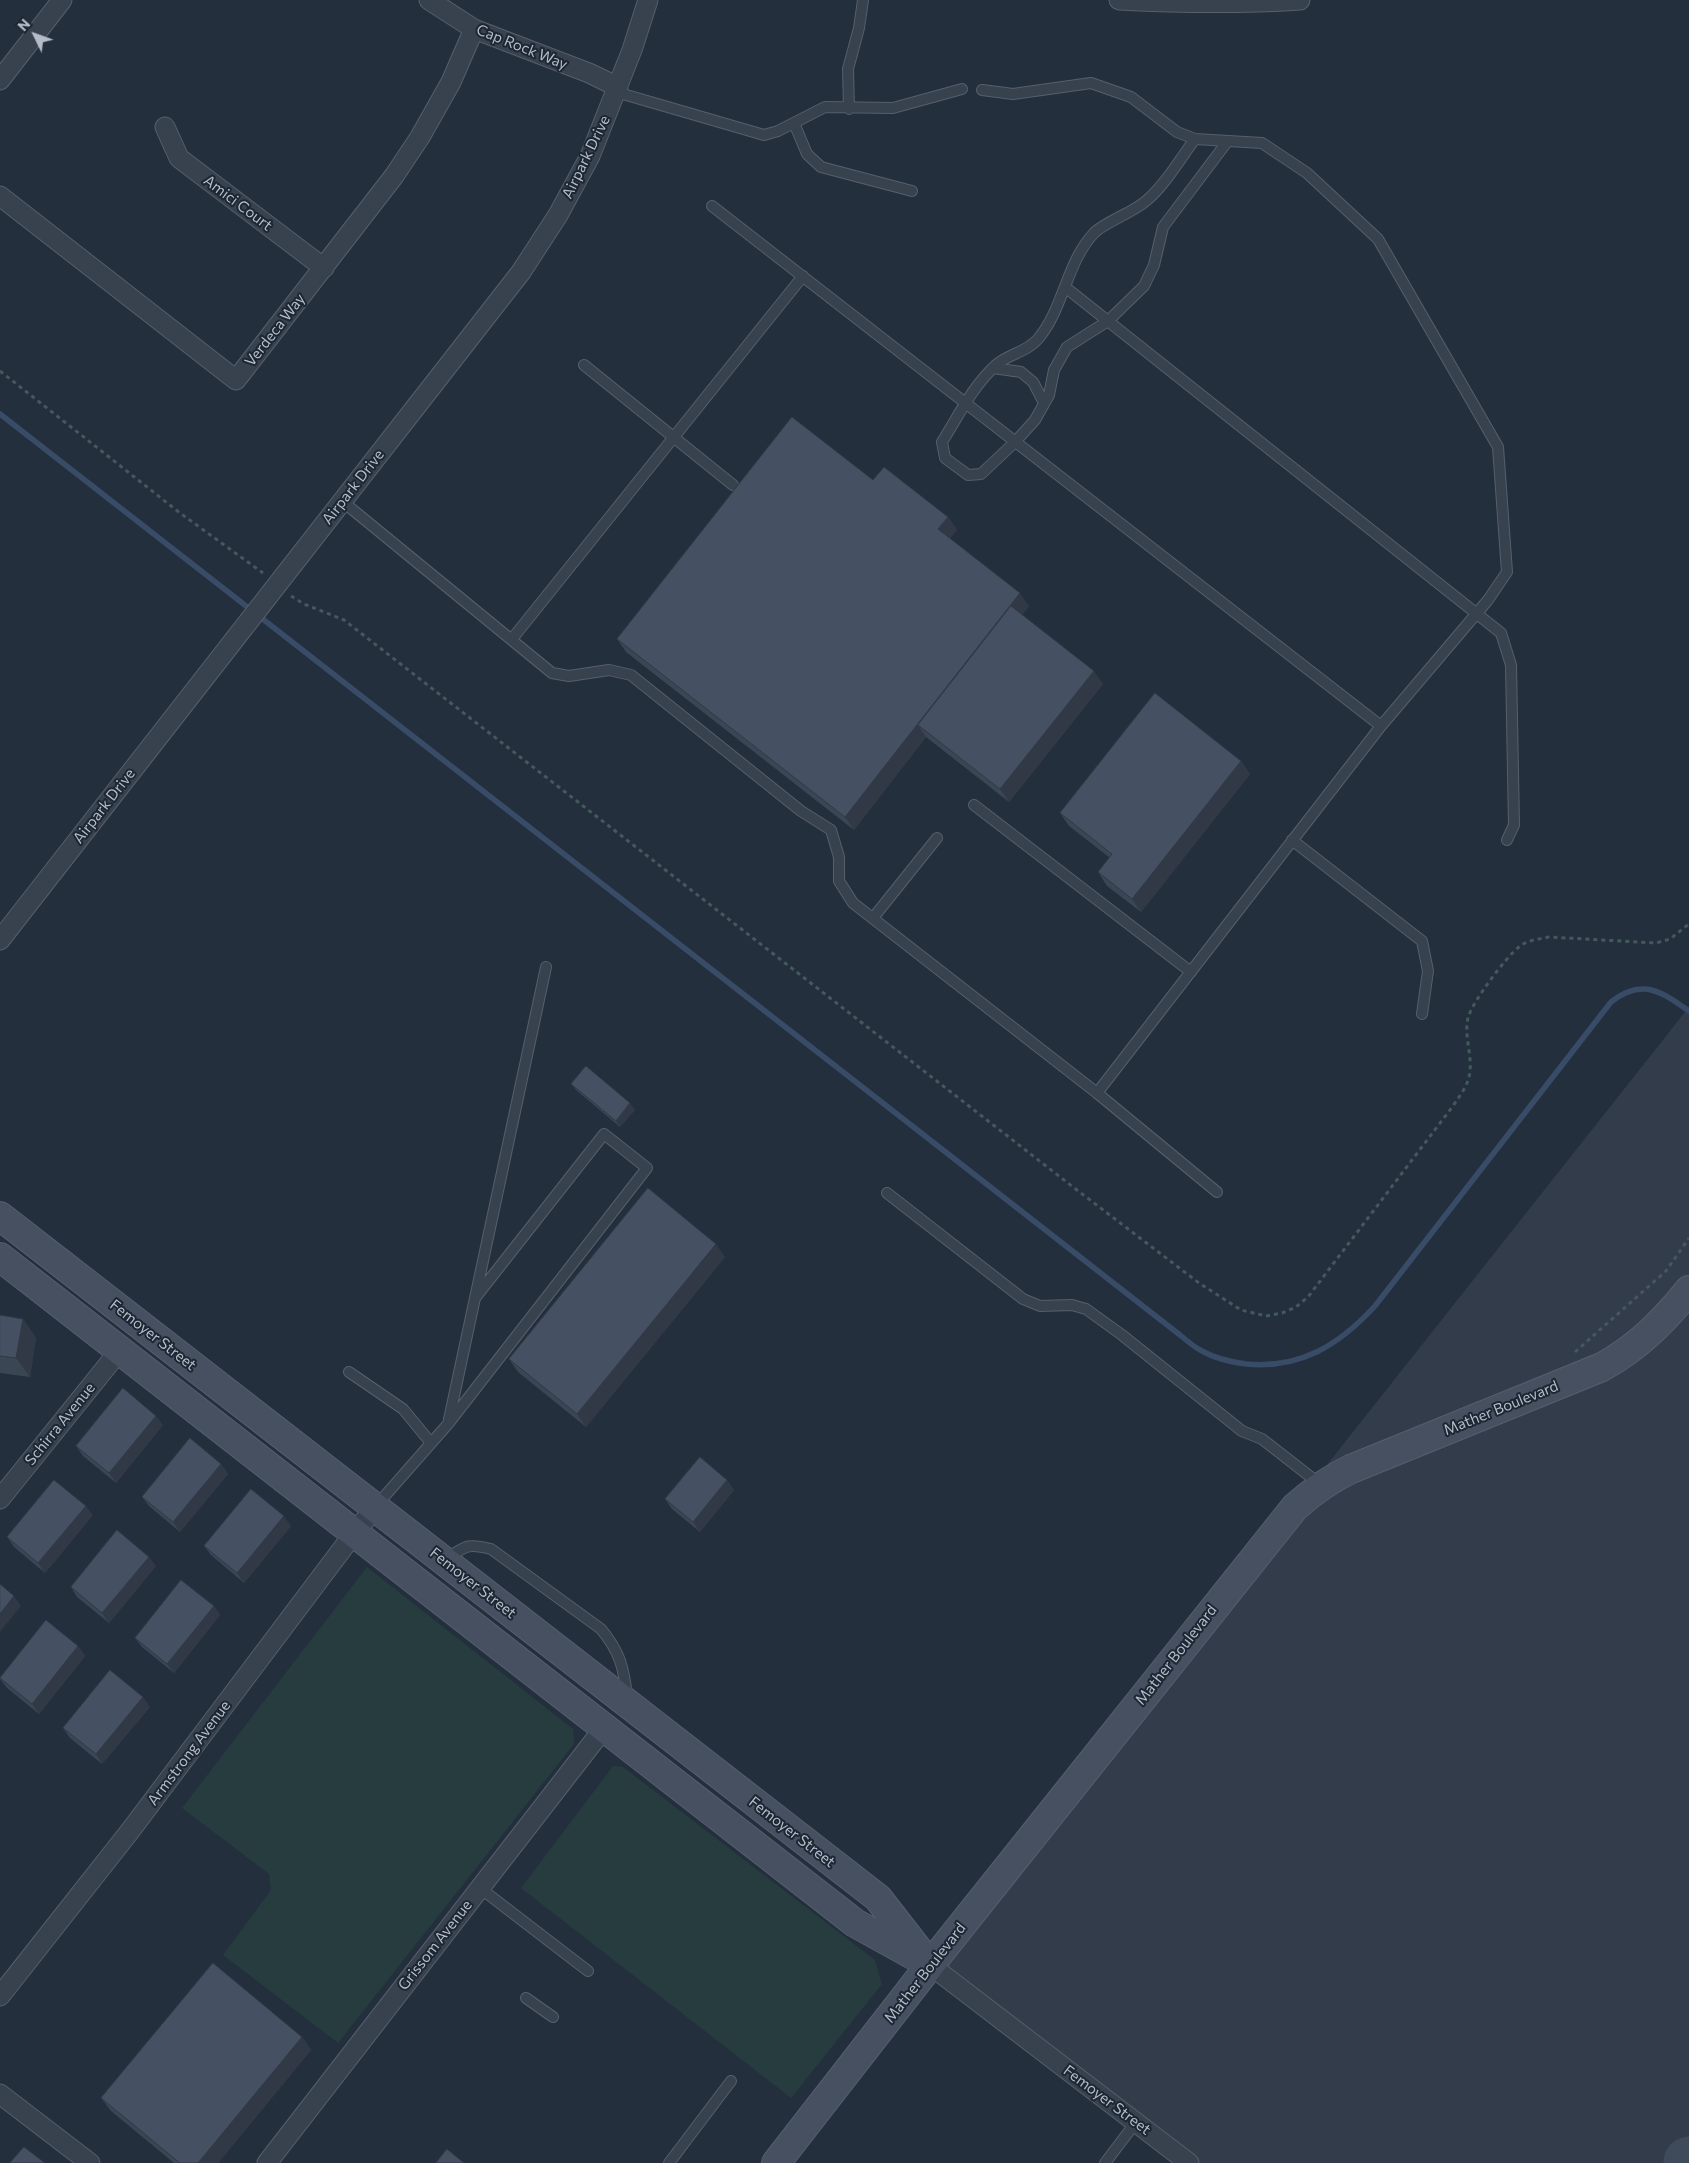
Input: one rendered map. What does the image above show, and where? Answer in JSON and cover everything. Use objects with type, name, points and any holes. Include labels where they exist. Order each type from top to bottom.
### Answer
[{"type":"street","points":[[0,80],[62,0]]},
{"type":"street","name":"Cap Rock Way","points":[[429,0],[474,29],[589,74],[617,90]]},
{"type":"street","name":"Airpark Drive","points":[[0,940],[521,272],[558,215],[590,156],[617,90],[648,0]]},
{"type":"street","points":[[1119,0],[1176,3],[1300,0]]},
{"type":"street","name":"Verdeca Way","points":[[0,196],[236,380],[394,176],[420,137],[451,82],[474,29]]},
{"type":"street","name":"Amici Court","points":[[165,127],[179,158],[324,268]]},
{"type":"street","name":"Femoyer Street","points":[[0,1216],[878,1898],[930,1965]]},
{"type":"street","name":"Femoyer Street","points":[[0,1257],[855,1923],[930,1965],[1189,2163]]},
{"type":"street","name":"Mather Boulevard","points":[[776,2163],[930,1965],[1281,1523],[1310,1494],[1350,1469],[1602,1367],[1624,1355],[1644,1340],[1667,1317],[1689,1290]]},
{"type":"street","name":"Schirra Avenue","points":[[0,1499],[120,1350]]},
{"type":"street","name":"Armstrong Avenue","points":[[0,1996],[130,1831],[375,1508]]},
{"type":"street","points":[[511,1656],[562,1674],[611,1712],[620,1711],[627,1703]]},
{"type":"street","name":"Grissom Avenue","points":[[267,2163],[604,1728]]},
{"type":"street","points":[[0,2094],[90,2163]]},
{"type":"lane","points":[[849,109],[848,69],[860,28],[863,0]]},
{"type":"lane","points":[[982,90],[1013,94],[1090,83],[1132,97],[1177,132],[1195,139],[1262,143],[1312,177],[1378,239],[1498,447],[1507,572],[1476,613],[1381,726],[1097,1093]]},
{"type":"lane","points":[[617,90],[764,135],[825,108],[893,108],[962,89]]},
{"type":"lane","points":[[794,123],[807,154],[821,167],[912,191]]},
{"type":"lane","points":[[1195,139],[1147,200],[1126,215],[1096,231],[1080,249],[1065,287],[1047,325],[1037,341],[1019,353],[998,363],[974,388],[942,442],[945,458],[968,475],[981,474],[1035,420],[1049,395],[1054,370],[1066,347],[1108,321],[1144,286],[1154,265],[1163,227],[1226,142]]},
{"type":"lane","points":[[712,206],[1381,726]]},
{"type":"lane","points":[[512,640],[803,276]]},
{"type":"lane","points":[[1065,287],[1501,633],[1511,665],[1514,824],[1507,840]]},
{"type":"lane","points":[[584,365],[733,485]]},
{"type":"lane","points":[[993,368],[1021,372],[1033,382],[1044,403]]},
{"type":"lane","points":[[342,501],[552,673],[569,676],[609,670],[631,675],[802,811],[830,830],[839,857],[839,881],[853,903],[1097,1093],[1217,1192]]},
{"type":"lane","points":[[974,805],[1191,972]]},
{"type":"lane","points":[[873,918],[937,838]]},
{"type":"lane","points":[[1292,840],[1422,941],[1428,971],[1422,1014]]},
{"type":"lane","points":[[448,1424],[546,966]]},
{"type":"lane","points":[[375,1508],[448,1424],[647,1168],[604,1134],[475,1298]]},
{"type":"lane","points":[[887,1193],[1023,1300],[1040,1306],[1072,1305],[1086,1309],[1122,1335],[1242,1431],[1262,1439],[1322,1486]]},
{"type":"lane","points":[[348,1372],[403,1409],[431,1444]]},
{"type":"lane","points":[[443,1560],[467,1546],[475,1545],[491,1549],[601,1629],[613,1643],[625,1671],[627,1703]]},
{"type":"lane","points":[[480,1888],[588,1971]]},
{"type":"lane","points":[[526,1998],[553,2017]]},
{"type":"lane","points":[[669,2163],[731,2081]]},
{"type":"lane","points":[[1105,2163],[1136,2122]]},
{"type":"path","points":[[0,371],[180,513],[258,569]]},
{"type":"path","points":[[294,598],[344,620],[1073,1187],[1199,1283],[1241,1310],[1252,1314],[1266,1316],[1282,1313],[1296,1307],[1308,1297],[1453,1106],[1468,1082],[1470,1069],[1468,1018],[1475,1001],[1520,946],[1532,940],[1549,937],[1656,943],[1670,939],[1689,924]]},
{"type":"path","points":[[1571,1355],[1666,1271],[1689,1238]]},
{"type":"shaded area","points":[[1689,1007],[1689,2163],[1191,2163],[933,1963]]},
{"type":"green space","points":[[367,1567],[573,1729],[574,1744],[338,2043],[223,1955],[271,1890],[269,1874],[182,1808]]},
{"type":"green space","points":[[613,1766],[623,1767],[875,1960],[882,1984],[791,2098],[521,1888]]},
{"type":"building","points":[[792,417],[873,480],[884,467],[948,517],[938,529],[1020,593],[845,817],[617,639]]},
{"type":"building","points":[[1011,606],[1094,671],[1000,789],[918,725]]},
{"type":"building","points":[[1155,693],[1241,761],[1132,899],[1098,872],[1112,854],[1060,813]]},
{"type":"building","points":[[586,1066],[630,1103],[616,1121],[571,1084]]},
{"type":"building","points":[[648,1188],[716,1244],[577,1414],[509,1359]]},
{"type":"building","points":[[0,1315],[23,1319],[16,1358],[0,1356]]},
{"type":"building","points":[[123,1388],[156,1416],[109,1473],[76,1446]]},
{"type":"building","points":[[190,1438],[221,1464],[173,1522],[142,1497]]},
{"type":"building","points":[[700,1457],[727,1480],[693,1522],[665,1499]]},
{"type":"building","points":[[54,1480],[86,1506],[38,1563],[7,1537]]},
{"type":"building","points":[[251,1489],[284,1516],[237,1573],[204,1546]]},
{"type":"building","points":[[117,1530],[149,1557],[102,1613],[71,1587]]},
{"type":"building","points":[[181,1580],[214,1606],[167,1664],[135,1638]]},
{"type":"building","points":[[0,1584],[14,1596],[0,1614]]},
{"type":"building","points":[[46,1620],[78,1646],[32,1704],[0,1678]]},
{"type":"building","points":[[110,1670],[143,1697],[96,1754],[63,1728]]},
{"type":"building","points":[[213,1963],[302,2037],[198,2163],[180,2163],[101,2098]]},
{"type":"building","points":[[24,2147],[45,2163],[10,2163]]},
{"type":"building","points":[[447,2149],[464,2163],[436,2163]]},
{"type":"waterway","points":[[0,414],[1191,1344],[1207,1354],[1218,1358],[1246,1364],[1266,1365],[1284,1363],[1318,1352],[1333,1343],[1375,1306],[1611,1002],[1632,990],[1651,990],[1660,993],[1689,1011]]}]
